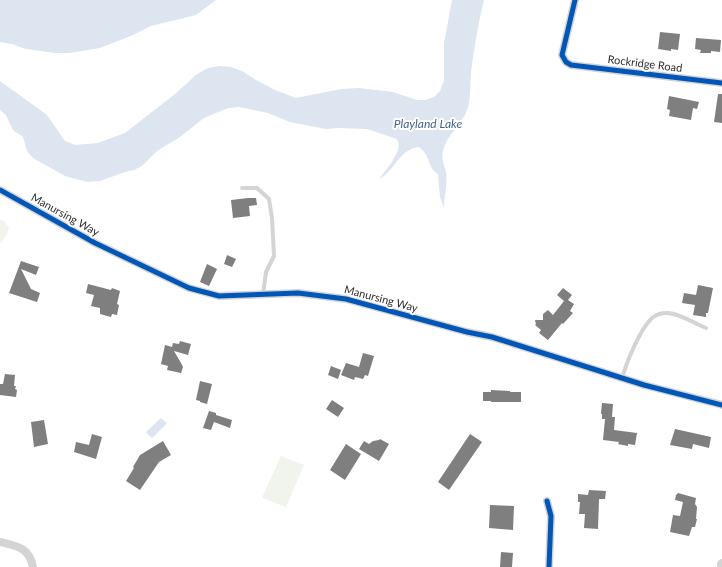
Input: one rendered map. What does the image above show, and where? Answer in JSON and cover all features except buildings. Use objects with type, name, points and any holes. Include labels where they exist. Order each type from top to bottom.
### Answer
[{"type":"street","name":"Rockridge Road","points":[[575,0],[562,55],[566,62],[571,65],[722,83]]},
{"type":"street","name":"Manursing Way","points":[[0,190],[95,243],[189,288],[219,296],[298,293],[346,299],[462,331],[492,337],[622,379],[722,405]]},
{"type":"street","points":[[547,501],[551,516],[549,567]]},
{"type":"street","points":[[0,542],[22,548],[30,557],[33,567]]},
{"type":"lane","points":[[242,188],[257,188],[269,199],[272,218],[274,256],[266,272],[262,294]]},
{"type":"lane","points":[[622,379],[626,364],[652,318],[667,312],[706,328]]},
{"type":"shaded area","points":[[0,220],[4,221],[9,228],[6,236],[0,243]]},
{"type":"shaded area","points":[[281,456],[304,465],[286,507],[262,498]]},
{"type":"water","points":[[0,0],[216,0],[196,15],[151,26],[100,48],[69,53],[55,53],[26,49],[0,42]]},
{"type":"water","name":"Playland Lake","points":[[452,0],[484,0],[473,54],[470,99],[467,110],[461,122],[448,139],[442,153],[446,172],[444,208],[440,197],[438,174],[432,169],[425,153],[419,147],[412,149],[402,156],[389,171],[379,179],[392,162],[398,150],[399,144],[397,139],[367,129],[326,129],[290,122],[268,113],[239,107],[228,108],[204,118],[180,137],[157,151],[142,166],[100,181],[87,182],[65,176],[33,158],[27,151],[23,137],[13,130],[6,115],[0,110],[0,81],[47,115],[65,141],[75,145],[98,143],[125,133],[175,94],[196,75],[208,68],[220,66],[231,67],[242,71],[275,90],[296,98],[341,89],[359,88],[393,92],[417,100],[425,100],[434,97],[440,91],[444,80],[444,43]]},
{"type":"water","points":[[161,418],[167,423],[152,438],[146,432]]},
{"type":"cycle path","points":[[575,0],[562,55],[566,62],[571,65],[722,83]]},
{"type":"cycle path","points":[[0,190],[95,243],[189,288],[219,296],[298,293],[346,299],[467,332],[492,337],[644,385],[722,405]]},
{"type":"cycle path","points":[[547,501],[551,516],[549,567]]}]
